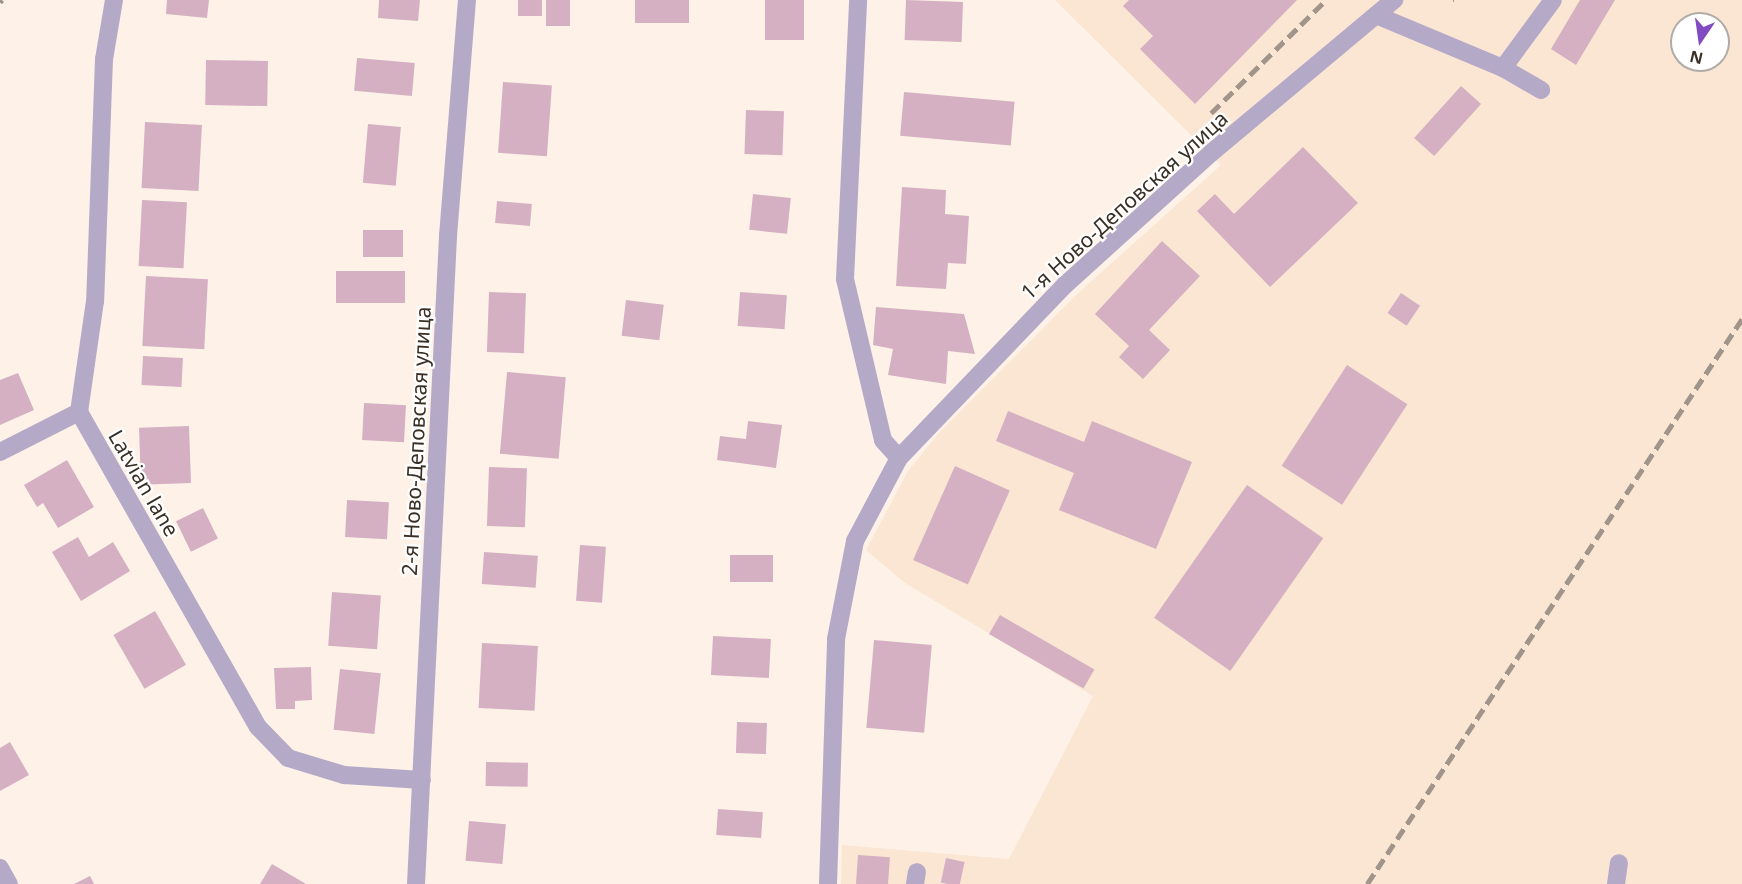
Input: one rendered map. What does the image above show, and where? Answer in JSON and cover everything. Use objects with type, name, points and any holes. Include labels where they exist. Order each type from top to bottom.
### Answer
[{"type":"street","points":[[0,452],[78,412],[95,301],[104,59],[114,0]]},
{"type":"street","name":"2-я Ново-Деповская улица","points":[[416,884],[448,236],[467,0]]},
{"type":"street","points":[[858,0],[845,279],[883,440],[899,458]]},
{"type":"street","name":"1-я Ново-Деповская улица","points":[[828,884],[836,639],[855,541],[899,458],[1065,285],[1211,153],[1394,0]]},
{"type":"street","points":[[1503,68],[1553,0]]},
{"type":"street","points":[[1376,15],[1503,68],[1541,90]]},
{"type":"street","name":"Latvian lane","points":[[78,412],[258,727],[288,758],[344,774],[422,780]]},
{"type":"street","points":[[1616,884],[1619,863]]},
{"type":"street","points":[[0,867],[9,884]]},
{"type":"shaded area","points":[[1055,0],[1742,0],[1742,884],[841,884],[842,845],[1009,859],[1093,696],[905,583],[866,550],[908,471],[939,433],[1076,295],[1221,165]]},
{"type":"building","points":[[167,0],[209,0],[207,18],[166,14]]},
{"type":"building","points":[[379,0],[420,0],[418,21],[378,18]]},
{"type":"building","points":[[518,0],[542,0],[542,16],[518,16]]},
{"type":"building","points":[[546,0],[570,0],[570,26],[546,26]]},
{"type":"building","points":[[635,0],[689,0],[689,23],[635,23]]},
{"type":"building","points":[[765,0],[804,0],[804,40],[765,40]]},
{"type":"building","points":[[906,0],[963,2],[962,42],[905,40]]},
{"type":"building","points":[[1129,0],[1297,0],[1195,104],[1140,49],[1153,36],[1123,6]]},
{"type":"building","points":[[1580,0],[1615,0],[1576,65],[1551,49]]},
{"type":"building","points":[[357,58],[415,63],[412,96],[354,91]]},
{"type":"building","points":[[206,60],[268,61],[267,106],[205,105]]},
{"type":"building","points":[[503,82],[552,85],[547,156],[498,153]]},
{"type":"building","points":[[1461,86],[1481,104],[1434,156],[1414,138]]},
{"type":"building","points":[[904,92],[1015,102],[1011,146],[900,136]]},
{"type":"building","points":[[746,110],[784,111],[782,155],[744,154]]},
{"type":"building","points":[[145,122],[202,125],[198,191],[142,188]]},
{"type":"building","points":[[368,124],[401,127],[396,186],[363,183]]},
{"type":"building","points":[[1303,147],[1358,203],[1270,287],[1197,211],[1215,194],[1234,214]]},
{"type":"building","points":[[902,187],[946,190],[945,214],[969,216],[966,264],[948,263],[946,289],[896,286]]},
{"type":"building","points":[[753,194],[791,198],[787,234],[749,230]]},
{"type":"building","points":[[142,200],[187,202],[183,268],[139,266]]},
{"type":"building","points":[[497,201],[532,204],[530,226],[495,223]]},
{"type":"building","points":[[363,230],[403,230],[403,257],[363,257]]},
{"type":"building","points":[[1162,241],[1200,276],[1149,330],[1170,350],[1143,379],[1119,357],[1129,346],[1095,314]]},
{"type":"building","points":[[336,271],[405,271],[405,303],[336,303]]},
{"type":"building","points":[[146,276],[208,279],[204,349],[142,346]]},
{"type":"building","points":[[489,292],[526,293],[524,353],[487,352]]},
{"type":"building","points":[[740,292],[787,295],[785,329],[738,326]]},
{"type":"building","points":[[1401,293],[1420,306],[1407,326],[1388,313]]},
{"type":"building","points":[[626,300],[664,305],[659,340],[622,336]]},
{"type":"building","points":[[876,307],[964,314],[975,354],[948,351],[946,384],[888,375],[893,349],[873,345]]},
{"type":"building","points":[[143,356],[183,358],[181,387],[141,385]]},
{"type":"building","points":[[1347,365],[1407,404],[1342,505],[1282,466]]},
{"type":"building","points":[[507,372],[566,377],[559,459],[500,454]]},
{"type":"building","points":[[18,373],[34,410],[0,425],[0,380]]},
{"type":"building","points":[[364,403],[406,405],[404,442],[362,440]]},
{"type":"building","points":[[1008,411],[1084,442],[1092,421],[1192,462],[1156,549],[1059,510],[1074,473],[996,441]]},
{"type":"building","points":[[748,421],[782,425],[776,468],[717,460],[720,436],[746,439]]},
{"type":"building","points":[[189,426],[191,483],[141,485],[139,428]]},
{"type":"building","points":[[67,460],[94,507],[58,528],[43,503],[37,507],[24,485]]},
{"type":"building","points":[[955,466],[1010,490],[968,584],[913,560]]},
{"type":"building","points":[[489,467],[527,468],[525,527],[487,526]]},
{"type":"building","points":[[1247,485],[1323,538],[1230,671],[1154,618]]},
{"type":"building","points":[[347,500],[389,502],[387,539],[345,537]]},
{"type":"building","points":[[203,508],[218,539],[191,552],[176,521]]},
{"type":"building","points":[[78,537],[89,557],[113,542],[130,571],[81,601],[52,552]]},
{"type":"building","points":[[580,545],[606,547],[602,603],[576,601]]},
{"type":"building","points":[[484,552],[538,556],[536,588],[482,584]]},
{"type":"building","points":[[730,555],[773,555],[773,582],[730,582]]},
{"type":"building","points":[[332,592],[381,595],[377,649],[328,646]]},
{"type":"building","points":[[155,611],[186,665],[144,689],[113,635]]},
{"type":"building","points":[[1000,615],[1094,670],[1083,689],[989,634]]},
{"type":"building","points":[[713,636],[771,639],[769,678],[711,675]]},
{"type":"building","points":[[874,640],[932,645],[924,733],[866,728]]},
{"type":"building","points":[[482,643],[538,646],[535,711],[479,708]]},
{"type":"building","points":[[311,667],[312,700],[295,701],[295,709],[276,709],[274,668]]},
{"type":"building","points":[[340,669],[381,673],[374,734],[334,730]]},
{"type":"building","points":[[737,722],[767,723],[766,754],[736,753]]},
{"type":"building","points":[[10,742],[29,775],[0,791],[0,748]]},
{"type":"building","points":[[486,762],[528,763],[528,787],[486,786]]},
{"type":"building","points":[[718,809],[763,812],[761,838],[716,835]]},
{"type":"building","points":[[469,821],[506,824],[502,864],[466,861]]},
{"type":"building","points":[[858,855],[890,857],[888,884],[856,884]]},
{"type":"building","points":[[946,858],[965,862],[960,884],[941,882]]},
{"type":"building","points":[[272,864],[306,884],[260,884]]},
{"type":"building","points":[[90,876],[94,884],[74,884]]},
{"type":"railway","points":[[1211,113],[1326,0]]},
{"type":"railway","points":[[1367,884],[1742,319]]}]
